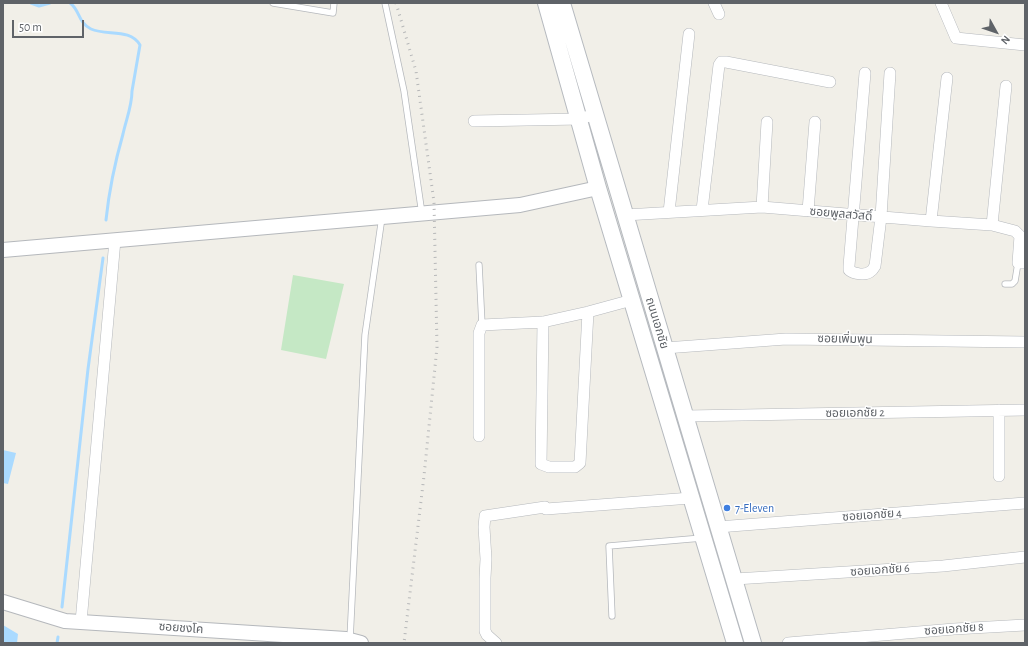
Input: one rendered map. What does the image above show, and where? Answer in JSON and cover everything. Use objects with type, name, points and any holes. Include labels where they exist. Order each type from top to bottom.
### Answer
[{"type":"main road","name":"ถนนเอกชัย","points":[[546,3],[580,118],[598,188],[735,643]]},
{"type":"main road","name":"ถนนเอกชัย","points":[[562,3],[624,215],[686,416],[753,643]]},
{"type":"street","points":[[714,3],[719,14]]},
{"type":"street","points":[[941,3],[956,38],[1025,45]]},
{"type":"street","points":[[669,212],[689,34]]},
{"type":"street","points":[[702,210],[719,65],[721,62],[830,82]]},
{"type":"street","points":[[865,73],[849,266],[849,270],[854,274],[868,273],[872,271],[875,266],[881,217],[890,73]]},
{"type":"street","points":[[930,221],[947,78]]},
{"type":"street","points":[[992,225],[1006,86]]},
{"type":"street","points":[[474,121],[580,118],[595,114]]},
{"type":"street","points":[[762,207],[767,122]]},
{"type":"street","points":[[808,211],[815,122]]},
{"type":"street","points":[[3,250],[422,214],[520,204],[598,188]]},
{"type":"street","name":"ซอยพูลสวัสดิ์","points":[[624,215],[762,207],[992,225],[1016,231],[1020,236],[1022,263]]},
{"type":"street","points":[[81,622],[116,240]]},
{"type":"street","points":[[479,436],[479,333],[482,325],[542,322],[588,312],[632,300]]},
{"type":"street","points":[[542,322],[541,464],[549,467],[575,468],[580,463],[588,312]]},
{"type":"street","name":"ซอยเพิ่มพูน","points":[[665,348],[786,339],[1025,342]]},
{"type":"street","points":[[999,410],[999,476]]},
{"type":"street","name":"ซอยเอกชัย 2","points":[[686,416],[1025,410]]},
{"type":"street","points":[[496,643],[487,635],[485,631],[485,516],[545,507],[546,509],[691,498]]},
{"type":"street","name":"ซอยเอกชัย 4","points":[[718,526],[1025,503]]},
{"type":"street","name":"ซอยเอกชัย 6","points":[[735,579],[943,566],[1025,557]]},
{"type":"street","name":"ซอยชงโค","points":[[3,602],[64,621],[355,642]]},
{"type":"street","name":"ซอยเอกชัย 8","points":[[788,643],[954,628],[1025,625]]},
{"type":"lane","points":[[273,3],[333,12],[334,3]]},
{"type":"lane","points":[[386,3],[404,91],[422,214]]},
{"type":"lane","points":[[355,642],[365,335],[382,217]]},
{"type":"lane","points":[[1005,284],[1012,284],[1015,281],[1022,263]]},
{"type":"lane","points":[[480,265],[482,325]]},
{"type":"lane","points":[[612,616],[609,546],[703,538]]},
{"type":"green space","points":[[293,275],[344,284],[326,359],[281,350]]},
{"type":"water","points":[[3,450],[16,453],[8,484],[3,483]]},
{"type":"water","points":[[3,625],[18,634],[17,643],[3,643]]},
{"type":"waterway","points":[[31,3],[39,6],[50,3]]},
{"type":"waterway","points":[[70,3],[76,9],[81,20],[91,29],[124,34],[136,40],[140,45],[129,113],[115,166],[106,220]]},
{"type":"waterway","points":[[62,607],[88,369],[103,258]]},
{"type":"waterway","points":[[57,643],[58,637]]},
{"type":"railway","points":[[396,3],[416,71],[434,202],[437,347],[424,476],[404,643]]},
{"type":"place","name":"7-Eleven","points":[[727,508]]}]
